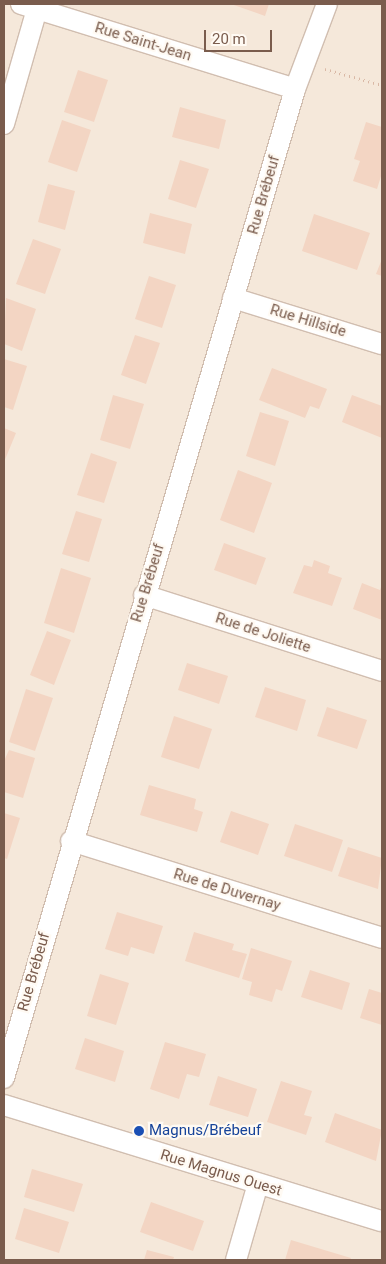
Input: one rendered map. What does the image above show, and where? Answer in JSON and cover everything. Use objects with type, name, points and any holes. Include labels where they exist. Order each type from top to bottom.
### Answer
[{"type":"street","name":"Rue Brébeuf","points":[[4,1078],[71,842],[295,89],[327,4]]},
{"type":"street","name":"Rue Saint-Jean","points":[[29,6],[295,89]]},
{"type":"street","points":[[4,124],[29,6]]},
{"type":"street","name":"Rue Hillside","points":[[233,298],[382,344]]},
{"type":"street","name":"Rue de Joliette","points":[[144,595],[382,671]]},
{"type":"street","name":"Rue de Duvernay","points":[[71,842],[382,938]]},
{"type":"street","name":"Rue Magnus Ouest","points":[[4,1105],[382,1221]]},
{"type":"street","points":[[236,1260],[258,1184]]},
{"type":"path","points":[[304,64],[382,85]]},
{"type":"shaded area","points":[[4,4],[382,4],[382,1260],[4,1260]]},
{"type":"building","points":[[231,4],[269,4],[265,16]]},
{"type":"building","points":[[78,70],[108,80],[94,122],[64,112]]},
{"type":"building","points":[[180,107],[226,120],[219,149],[172,137]]},
{"type":"building","points":[[62,120],[91,130],[77,172],[48,162]]},
{"type":"building","points":[[366,122],[382,127],[382,173],[377,189],[353,181],[360,161],[354,159]]},
{"type":"building","points":[[180,160],[209,169],[196,208],[168,199]]},
{"type":"building","points":[[48,184],[75,191],[65,230],[38,222]]},
{"type":"building","points":[[150,213],[192,224],[185,254],[143,243]]},
{"type":"building","points":[[314,214],[370,233],[357,270],[302,251]]},
{"type":"building","points":[[33,239],[61,249],[45,294],[16,284]]},
{"type":"building","points":[[382,259],[382,276],[376,274]]},
{"type":"building","points":[[149,276],[176,285],[162,328],[135,319]]},
{"type":"building","points":[[6,298],[36,309],[22,351],[4,344]]},
{"type":"building","points":[[135,335],[160,343],[146,384],[121,375]]},
{"type":"building","points":[[4,359],[27,366],[13,410],[4,407]]},
{"type":"building","points":[[272,368],[327,389],[319,409],[310,406],[305,418],[259,400]]},
{"type":"building","points":[[113,395],[144,404],[130,449],[100,440]]},
{"type":"building","points":[[352,395],[382,406],[382,438],[342,422]]},
{"type":"building","points":[[260,412],[289,421],[275,466],[246,456]]},
{"type":"building","points":[[4,428],[16,433],[4,462]]},
{"type":"building","points":[[91,453],[117,462],[104,503],[77,495]]},
{"type":"building","points":[[238,470],[272,483],[254,533],[220,520]]},
{"type":"building","points":[[76,511],[102,519],[89,562],[62,554]]},
{"type":"building","points":[[224,543],[266,558],[256,585],[214,570]]},
{"type":"building","points":[[314,560],[330,566],[328,573],[342,578],[332,606],[293,593],[304,565],[312,567]]},
{"type":"building","points":[[61,568],[91,578],[74,633],[44,623]]},
{"type":"building","points":[[362,583],[380,590],[382,584],[382,620],[353,609]]},
{"type":"building","points":[[47,631],[71,640],[54,685],[30,675]]},
{"type":"building","points":[[187,663],[228,676],[219,704],[178,690]]},
{"type":"building","points":[[265,687],[306,700],[297,731],[255,717]]},
{"type":"building","points":[[26,689],[53,698],[35,751],[9,742]]},
{"type":"building","points":[[327,707],[367,720],[357,749],[317,736]]},
{"type":"building","points":[[174,716],[212,729],[199,769],[161,757]]},
{"type":"building","points":[[9,750],[35,758],[23,798],[4,792],[4,761]]},
{"type":"building","points":[[149,785],[196,799],[194,809],[203,812],[197,832],[140,815]]},
{"type":"building","points":[[231,811],[269,824],[258,855],[220,842]]},
{"type":"building","points":[[4,813],[20,818],[7,859],[4,858]]},
{"type":"building","points":[[295,824],[343,840],[332,872],[284,856]]},
{"type":"building","points":[[348,847],[382,858],[378,889],[338,876]]},
{"type":"building","points":[[117,912],[163,926],[154,954],[131,947],[128,956],[105,949]]},
{"type":"building","points":[[194,932],[234,944],[232,950],[247,954],[239,978],[185,961]]},
{"type":"building","points":[[251,948],[292,961],[282,991],[276,989],[272,1002],[249,995],[252,982],[242,979]]},
{"type":"building","points":[[310,970],[350,983],[342,1010],[301,997]]},
{"type":"building","points":[[100,974],[129,983],[116,1025],[87,1016]]},
{"type":"building","points":[[369,989],[382,993],[382,1025],[360,1018]]},
{"type":"building","points":[[85,1038],[124,1051],[115,1082],[75,1069]]},
{"type":"building","points":[[165,1042],[206,1054],[199,1077],[187,1074],[179,1099],[150,1089]]},
{"type":"building","points":[[218,1076],[257,1089],[248,1117],[209,1105]]},
{"type":"building","points":[[281,1081],[312,1091],[304,1115],[312,1117],[306,1135],[267,1122]]},
{"type":"building","points":[[335,1113],[382,1130],[376,1161],[325,1142]]},
{"type":"building","points":[[32,1169],[83,1184],[74,1212],[24,1197]]},
{"type":"building","points":[[151,1202],[204,1221],[193,1251],[140,1232]]},
{"type":"building","points":[[24,1208],[69,1222],[59,1253],[15,1239]]},
{"type":"building","points":[[291,1240],[351,1258],[350,1260],[285,1260]]},
{"type":"building","points":[[147,1250],[174,1257],[173,1260],[144,1260]]},
{"type":"place","name":"Magnus/Brébeuf","points":[[139,1131]]}]
